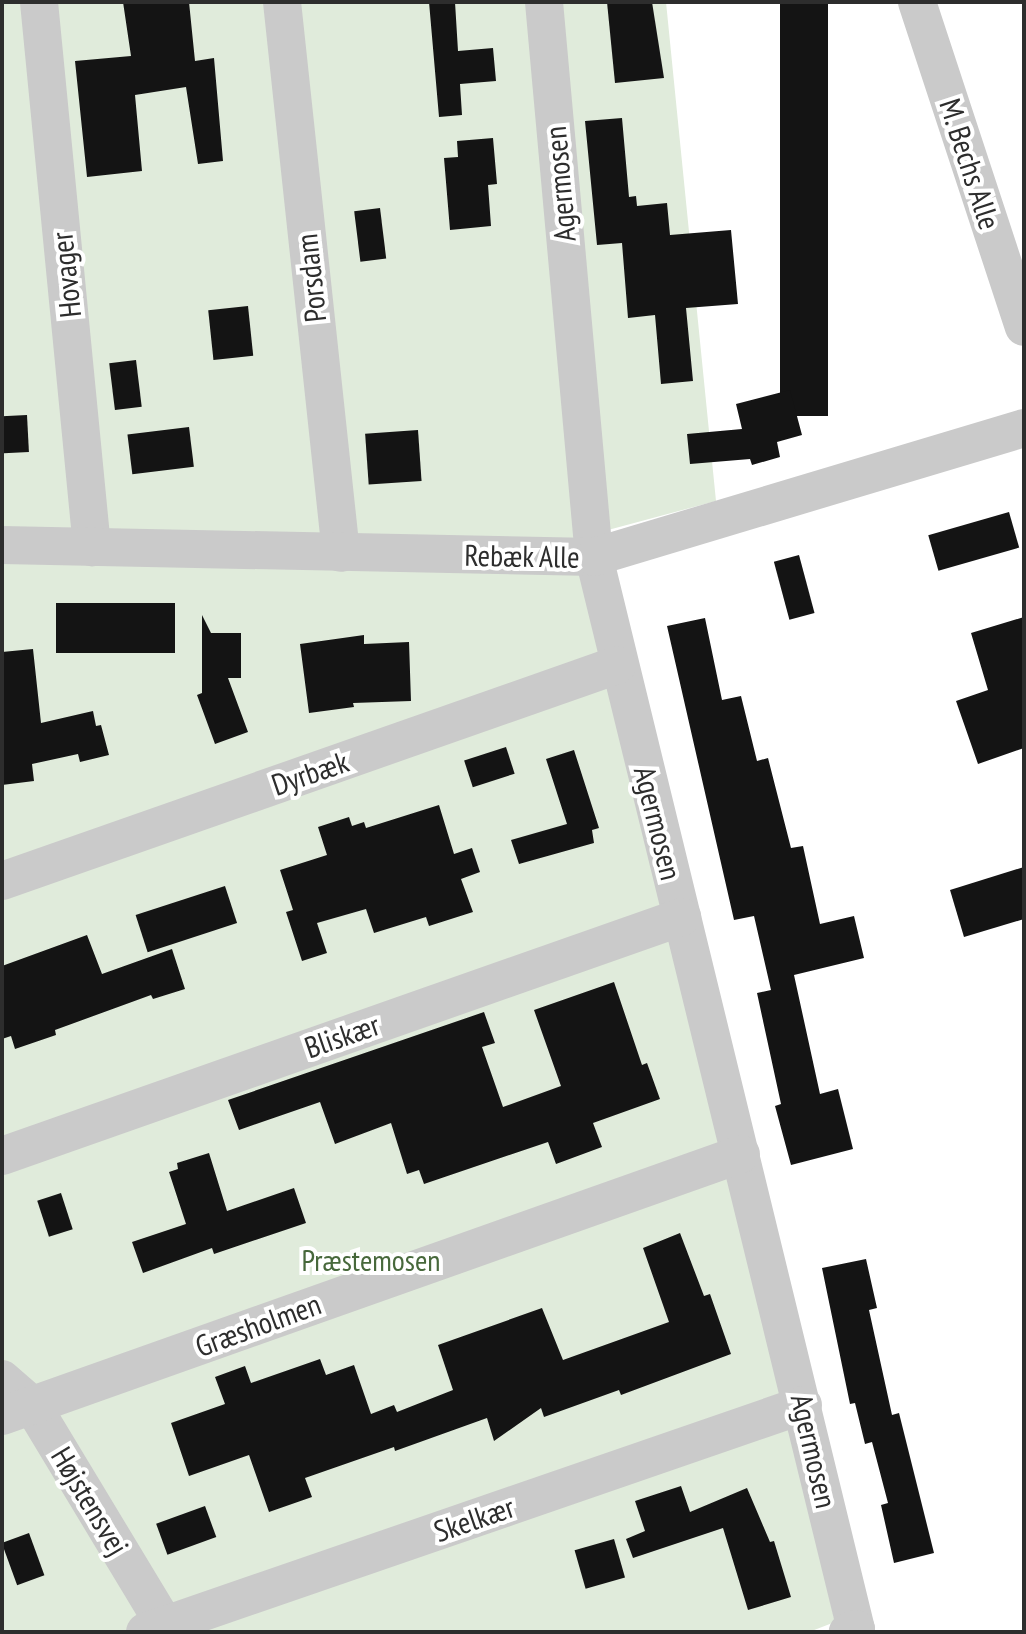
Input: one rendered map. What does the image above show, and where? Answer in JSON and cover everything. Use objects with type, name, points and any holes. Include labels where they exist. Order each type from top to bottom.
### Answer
[{"type":"street","name":"Hovager","points":[[39,2],[92,547]]},
{"type":"street","name":"Porsdam","points":[[282,2],[341,553]]},
{"type":"street","name":"Agermosen","points":[[544,2],[594,557],[617,665],[803,1405],[852,1630]]},
{"type":"street","name":"M. Bechs Alle","points":[[917,2],[1024,327]]},
{"type":"street","name":"Rebæk Alle","points":[[2,545],[594,557],[1024,428]]},
{"type":"street","name":"Dyrbæk","points":[[2,881],[617,665]]},
{"type":"street","name":"Bliskær","points":[[2,1156],[682,917]]},
{"type":"street","name":"Græsholmen","points":[[17,1411],[741,1154]]},
{"type":"street","name":"Højstensvej","points":[[2,1379],[17,1411],[160,1629]]},
{"type":"street","name":"Skelkær","points":[[160,1629],[803,1405]]},
{"type":"green space","name":"Præstemosen","points":[[2,2],[666,2],[716,501],[582,537],[835,1622],[809,1632],[2,1632]]},
{"type":"building","points":[[123,2],[189,2],[195,61],[214,58],[223,161],[198,164],[186,87],[135,95],[142,171],[87,177],[75,61],[131,56]]},
{"type":"building","points":[[429,2],[455,2],[458,51],[493,48],[496,81],[460,84],[462,115],[439,117]]},
{"type":"building","points":[[607,2],[652,2],[664,78],[615,83]]},
{"type":"building","points":[[780,2],[828,2],[828,416],[780,416]]},
{"type":"building","points":[[622,118],[629,197],[636,196],[637,206],[667,203],[670,235],[731,230],[738,304],[686,308],[693,381],[661,384],[655,315],[628,318],[622,243],[597,245],[585,121]]},
{"type":"building","points":[[493,138],[497,184],[488,185],[491,226],[450,230],[444,158],[458,157],[457,141]]},
{"type":"building","points":[[380,208],[386,259],[360,262],[354,211]]},
{"type":"building","points":[[248,306],[253,356],[213,360],[208,310]]},
{"type":"building","points":[[136,360],[142,407],[115,410],[109,363]]},
{"type":"building","points":[[790,390],[802,435],[777,442],[780,457],[752,465],[750,459],[690,464],[687,434],[742,429],[736,404]]},
{"type":"building","points":[[27,415],[29,452],[4,453],[2,416]]},
{"type":"building","points":[[189,427],[194,467],[132,474],[127,435]]},
{"type":"building","points":[[418,430],[422,481],[369,485],[365,434]]},
{"type":"building","points":[[1009,512],[1019,548],[938,571],[928,535]]},
{"type":"building","points":[[799,555],[815,613],[789,620],[774,562]]},
{"type":"building","points":[[56,603],[175,603],[175,653],[56,653]]},
{"type":"building","points":[[202,615],[211,633],[241,633],[241,678],[228,678],[248,732],[215,744],[197,695],[202,693]]},
{"type":"building","points":[[1024,617],[1024,748],[978,764],[956,701],[988,690],[971,633]]},
{"type":"building","points":[[705,618],[722,700],[741,696],[757,761],[768,758],[791,848],[803,846],[820,924],[854,916],[864,958],[794,975],[820,1094],[838,1089],[853,1149],[791,1165],[775,1106],[781,1104],[757,993],[771,990],[754,916],[734,920],[667,626]]},
{"type":"building","points":[[364,635],[364,644],[409,642],[411,701],[353,703],[354,707],[309,713],[300,644]]},
{"type":"building","points":[[33,649],[41,723],[93,711],[96,726],[101,725],[109,755],[80,762],[78,754],[32,764],[34,781],[2,785],[2,652]]},
{"type":"building","points":[[506,747],[515,774],[473,787],[464,761]]},
{"type":"building","points":[[574,750],[599,828],[592,830],[594,843],[519,864],[511,840],[567,824],[546,759]]},
{"type":"building","points":[[439,805],[454,854],[472,848],[480,872],[461,879],[473,912],[429,926],[426,917],[374,933],[366,909],[317,923],[327,953],[302,961],[286,912],[293,910],[280,870],[327,855],[318,827],[349,817],[352,826],[364,822],[366,828]]},
{"type":"building","points":[[1024,867],[1024,919],[964,937],[950,890]]},
{"type":"building","points":[[225,886],[237,923],[148,952],[136,915]]},
{"type":"building","points":[[87,935],[102,974],[172,949],[185,989],[153,999],[151,995],[55,1030],[56,1035],[15,1049],[11,1036],[2,1039],[2,966]]},
{"type":"building","points":[[614,982],[642,1065],[647,1063],[660,1099],[593,1123],[602,1147],[556,1164],[548,1142],[424,1184],[419,1170],[407,1174],[391,1123],[335,1144],[320,1102],[239,1130],[228,1100],[484,1012],[495,1043],[482,1047],[503,1107],[561,1086],[534,1010]]},
{"type":"building","points":[[209,1153],[227,1211],[294,1188],[306,1223],[214,1254],[212,1248],[143,1273],[132,1242],[186,1224],[169,1172],[178,1169],[177,1163]]},
{"type":"building","points":[[61,1193],[73,1229],[49,1237],[37,1201]]},
{"type":"building","points":[[680,1233],[704,1296],[710,1294],[731,1354],[621,1395],[619,1390],[544,1417],[541,1408],[494,1441],[487,1418],[395,1451],[394,1447],[305,1478],[312,1497],[269,1512],[249,1455],[189,1476],[171,1423],[225,1404],[215,1377],[245,1366],[251,1383],[320,1359],[326,1375],[354,1365],[371,1414],[394,1405],[397,1412],[453,1390],[438,1345],[542,1308],[563,1360],[669,1322],[643,1248]]},
{"type":"building","points":[[866,1259],[877,1308],[869,1310],[892,1415],[899,1413],[934,1553],[894,1563],[881,1505],[888,1503],[872,1442],[865,1444],[855,1403],[850,1404],[822,1268]]},
{"type":"building","points":[[681,1486],[690,1512],[747,1488],[770,1542],[774,1541],[791,1597],[748,1610],[723,1528],[633,1558],[626,1539],[645,1531],[635,1501]]},
{"type":"building","points":[[205,1506],[216,1537],[167,1555],[156,1524]]},
{"type":"building","points":[[29,1533],[44,1575],[17,1585],[2,1543]]},
{"type":"building","points":[[614,1539],[625,1577],[586,1589],[575,1550]]}]
